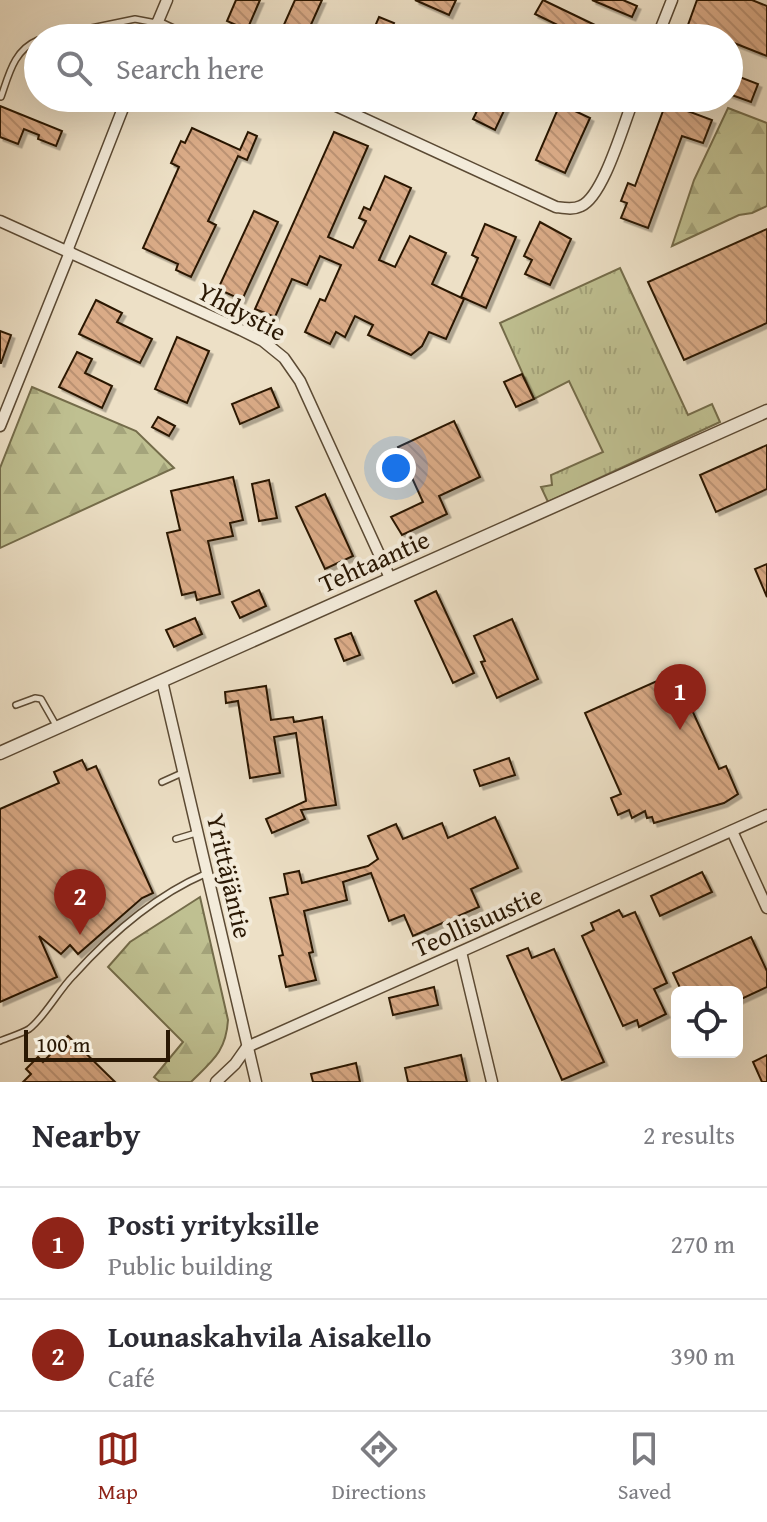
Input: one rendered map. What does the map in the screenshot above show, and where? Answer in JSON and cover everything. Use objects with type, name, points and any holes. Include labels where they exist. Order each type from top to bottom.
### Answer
[{"type":"street","points":[[157,23],[167,0]]},
{"type":"street","points":[[663,24],[672,0]]},
{"type":"street","points":[[0,426],[122,112]]},
{"type":"street","points":[[349,112],[556,207],[568,209],[581,207],[592,198],[628,112]]},
{"type":"street","name":"Yhdystie","points":[[0,221],[241,330],[263,341],[284,358],[316,413],[390,578]]},
{"type":"street","name":"Tehtaantie","points":[[0,753],[767,411]]},
{"type":"street","name":"Yrittäjäntie","points":[[162,681],[256,1082]]},
{"type":"street","name":"Teollisuustie","points":[[216,1082],[247,1047],[767,815]]},
{"type":"street","points":[[732,831],[767,908]]},
{"type":"street","points":[[461,952],[492,1082]]},
{"type":"lane","points":[[111,24],[135,19],[157,23]]},
{"type":"lane","points":[[1,97],[14,62],[24,47]]},
{"type":"lane","points":[[16,705],[41,699],[57,728]]},
{"type":"lane","points":[[162,782],[183,773]]},
{"type":"lane","points":[[176,839],[197,832]]},
{"type":"lane","points":[[0,1041],[30,1029],[72,977],[115,933],[149,906],[206,873]]},
{"type":"green space","points":[[726,112],[738,112],[767,123],[767,206],[739,215],[672,246],[694,180]]},
{"type":"green space","points":[[620,268],[688,415],[712,404],[720,422],[548,502],[541,487],[552,485],[551,475],[603,452],[569,381],[534,399],[500,323]]},
{"type":"green space","points":[[32,387],[136,431],[174,468],[0,548],[0,468]]},
{"type":"green space","points":[[200,897],[228,1020],[227,1031],[217,1055],[191,1082],[160,1082],[154,1077],[183,1042],[108,967],[130,942]]},
{"type":"building","points":[[236,0],[260,0],[250,24],[227,21]]},
{"type":"building","points":[[295,0],[322,0],[311,24],[284,24]]},
{"type":"building","points":[[415,0],[456,0],[449,15]]},
{"type":"building","points":[[543,0],[593,24],[555,24],[535,14]]},
{"type":"building","points":[[592,0],[623,0],[637,6],[632,17]]},
{"type":"building","points":[[697,0],[752,0],[767,6],[767,56],[743,47],[743,24],[688,24]]},
{"type":"building","points":[[379,17],[394,23],[394,24],[376,24]]},
{"type":"building","points":[[743,78],[758,84],[751,102],[743,99]]},
{"type":"building","points":[[0,106],[62,131],[56,146],[24,129],[18,144],[0,137]]},
{"type":"building","points":[[476,112],[503,112],[495,130],[473,119]]},
{"type":"building","points":[[557,112],[577,112],[590,118],[565,173],[536,160]]},
{"type":"building","points":[[663,112],[690,112],[712,120],[703,143],[682,136],[648,228],[621,218],[627,203],[621,201],[628,183],[635,186]]},
{"type":"building","points":[[192,128],[240,150],[248,132],[257,136],[247,160],[238,156],[208,221],[216,225],[191,277],[176,270],[178,264],[143,248],[179,167],[171,163],[181,141],[185,143]]},
{"type":"building","points":[[334,132],[368,146],[328,237],[353,248],[366,221],[359,218],[364,207],[370,210],[385,176],[411,188],[379,260],[395,267],[410,236],[446,253],[432,284],[464,299],[446,339],[429,332],[422,346],[411,355],[368,335],[373,325],[355,316],[345,337],[336,332],[330,344],[305,332],[320,299],[325,301],[341,265],[320,256],[307,285],[292,279],[275,317],[255,309]]},
{"type":"building","points":[[254,211],[278,222],[242,300],[218,289]]},
{"type":"building","points":[[540,222],[571,239],[550,285],[525,274],[532,260],[524,256]]},
{"type":"building","points":[[485,224],[516,237],[486,308],[461,297],[478,258],[472,255]]},
{"type":"building","points":[[767,229],[767,323],[684,360],[648,282]]},
{"type":"building","points":[[96,300],[122,313],[117,322],[152,339],[140,363],[79,334]]},
{"type":"building","points":[[0,331],[11,335],[1,363],[0,363]]},
{"type":"building","points":[[177,337],[209,351],[187,403],[155,389]]},
{"type":"building","points":[[77,352],[92,359],[85,373],[112,386],[102,408],[59,387]]},
{"type":"building","points":[[522,374],[534,399],[516,407],[504,382]]},
{"type":"building","points":[[271,388],[279,407],[240,424],[232,404]]},
{"type":"building","points":[[158,417],[175,426],[169,436],[152,427]]},
{"type":"building","points":[[454,421],[480,477],[439,496],[447,514],[402,535],[391,517],[423,502],[398,447]]},
{"type":"building","points":[[767,445],[767,489],[716,512],[700,475]]},
{"type":"building","points":[[233,477],[243,520],[230,523],[233,536],[208,541],[220,594],[197,600],[195,592],[182,595],[167,533],[180,530],[171,491]]},
{"type":"building","points":[[269,480],[277,518],[259,521],[252,484]]},
{"type":"building","points":[[325,494],[353,556],[325,569],[296,507]]},
{"type":"building","points":[[767,564],[767,597],[755,569]]},
{"type":"building","points":[[259,590],[266,606],[240,618],[232,602]]},
{"type":"building","points":[[436,591],[474,673],[453,683],[415,601]]},
{"type":"building","points":[[195,618],[202,634],[174,647],[166,630]]},
{"type":"building","points":[[512,619],[538,679],[497,698],[481,662],[485,661],[474,636]]},
{"type":"building","points":[[351,633],[360,655],[344,661],[335,639]]},
{"type":"building","points":[[675,673],[719,769],[726,766],[738,794],[724,803],[654,823],[652,817],[647,818],[645,811],[632,818],[629,810],[618,815],[611,798],[621,794],[585,713]]},
{"type":"building","points":[[266,686],[271,720],[293,717],[294,722],[322,717],[336,805],[301,810],[305,819],[272,833],[266,819],[306,801],[296,733],[274,737],[280,773],[250,778],[238,701],[226,703],[225,692]]},
{"type":"building","points":[[509,758],[515,775],[480,786],[474,770]]},
{"type":"building","points":[[82,760],[87,770],[96,766],[153,893],[142,898],[78,954],[70,945],[61,954],[39,936],[57,977],[0,1002],[0,809],[59,783],[54,772]]},
{"type":"building","points":[[495,817],[518,868],[471,889],[479,907],[413,936],[404,915],[389,921],[371,873],[343,882],[347,900],[304,911],[316,980],[286,987],[279,956],[283,955],[270,898],[288,894],[284,874],[299,871],[302,883],[368,866],[378,859],[368,836],[396,824],[403,839],[442,823],[448,838]]},
{"type":"building","points":[[702,872],[712,892],[660,916],[651,896]]},
{"type":"building","points":[[619,910],[623,917],[635,912],[667,983],[654,989],[666,1014],[639,1027],[637,1020],[623,1026],[582,936],[594,930],[591,923]]},
{"type":"building","points":[[751,937],[767,971],[767,987],[743,998],[743,986],[679,986],[673,973]]},
{"type":"building","points":[[528,948],[532,958],[554,949],[604,1062],[562,1080],[507,956]]},
{"type":"building","points":[[434,987],[438,1005],[393,1015],[389,998]]},
{"type":"building","points":[[68,1036],[115,1082],[23,1082],[31,1074],[26,1069],[38,1057],[43,1062]]},
{"type":"building","points":[[461,1055],[467,1082],[408,1082],[405,1068]]},
{"type":"building","points":[[767,1055],[767,1082],[762,1082],[753,1062]]},
{"type":"building","points":[[356,1063],[360,1082],[313,1082],[311,1074]]},
{"type":"place","name":"Posti yrityksille","points":[[680,730]]},
{"type":"place","name":"Lounaskahvila Aisakello","points":[[80,935]]}]
